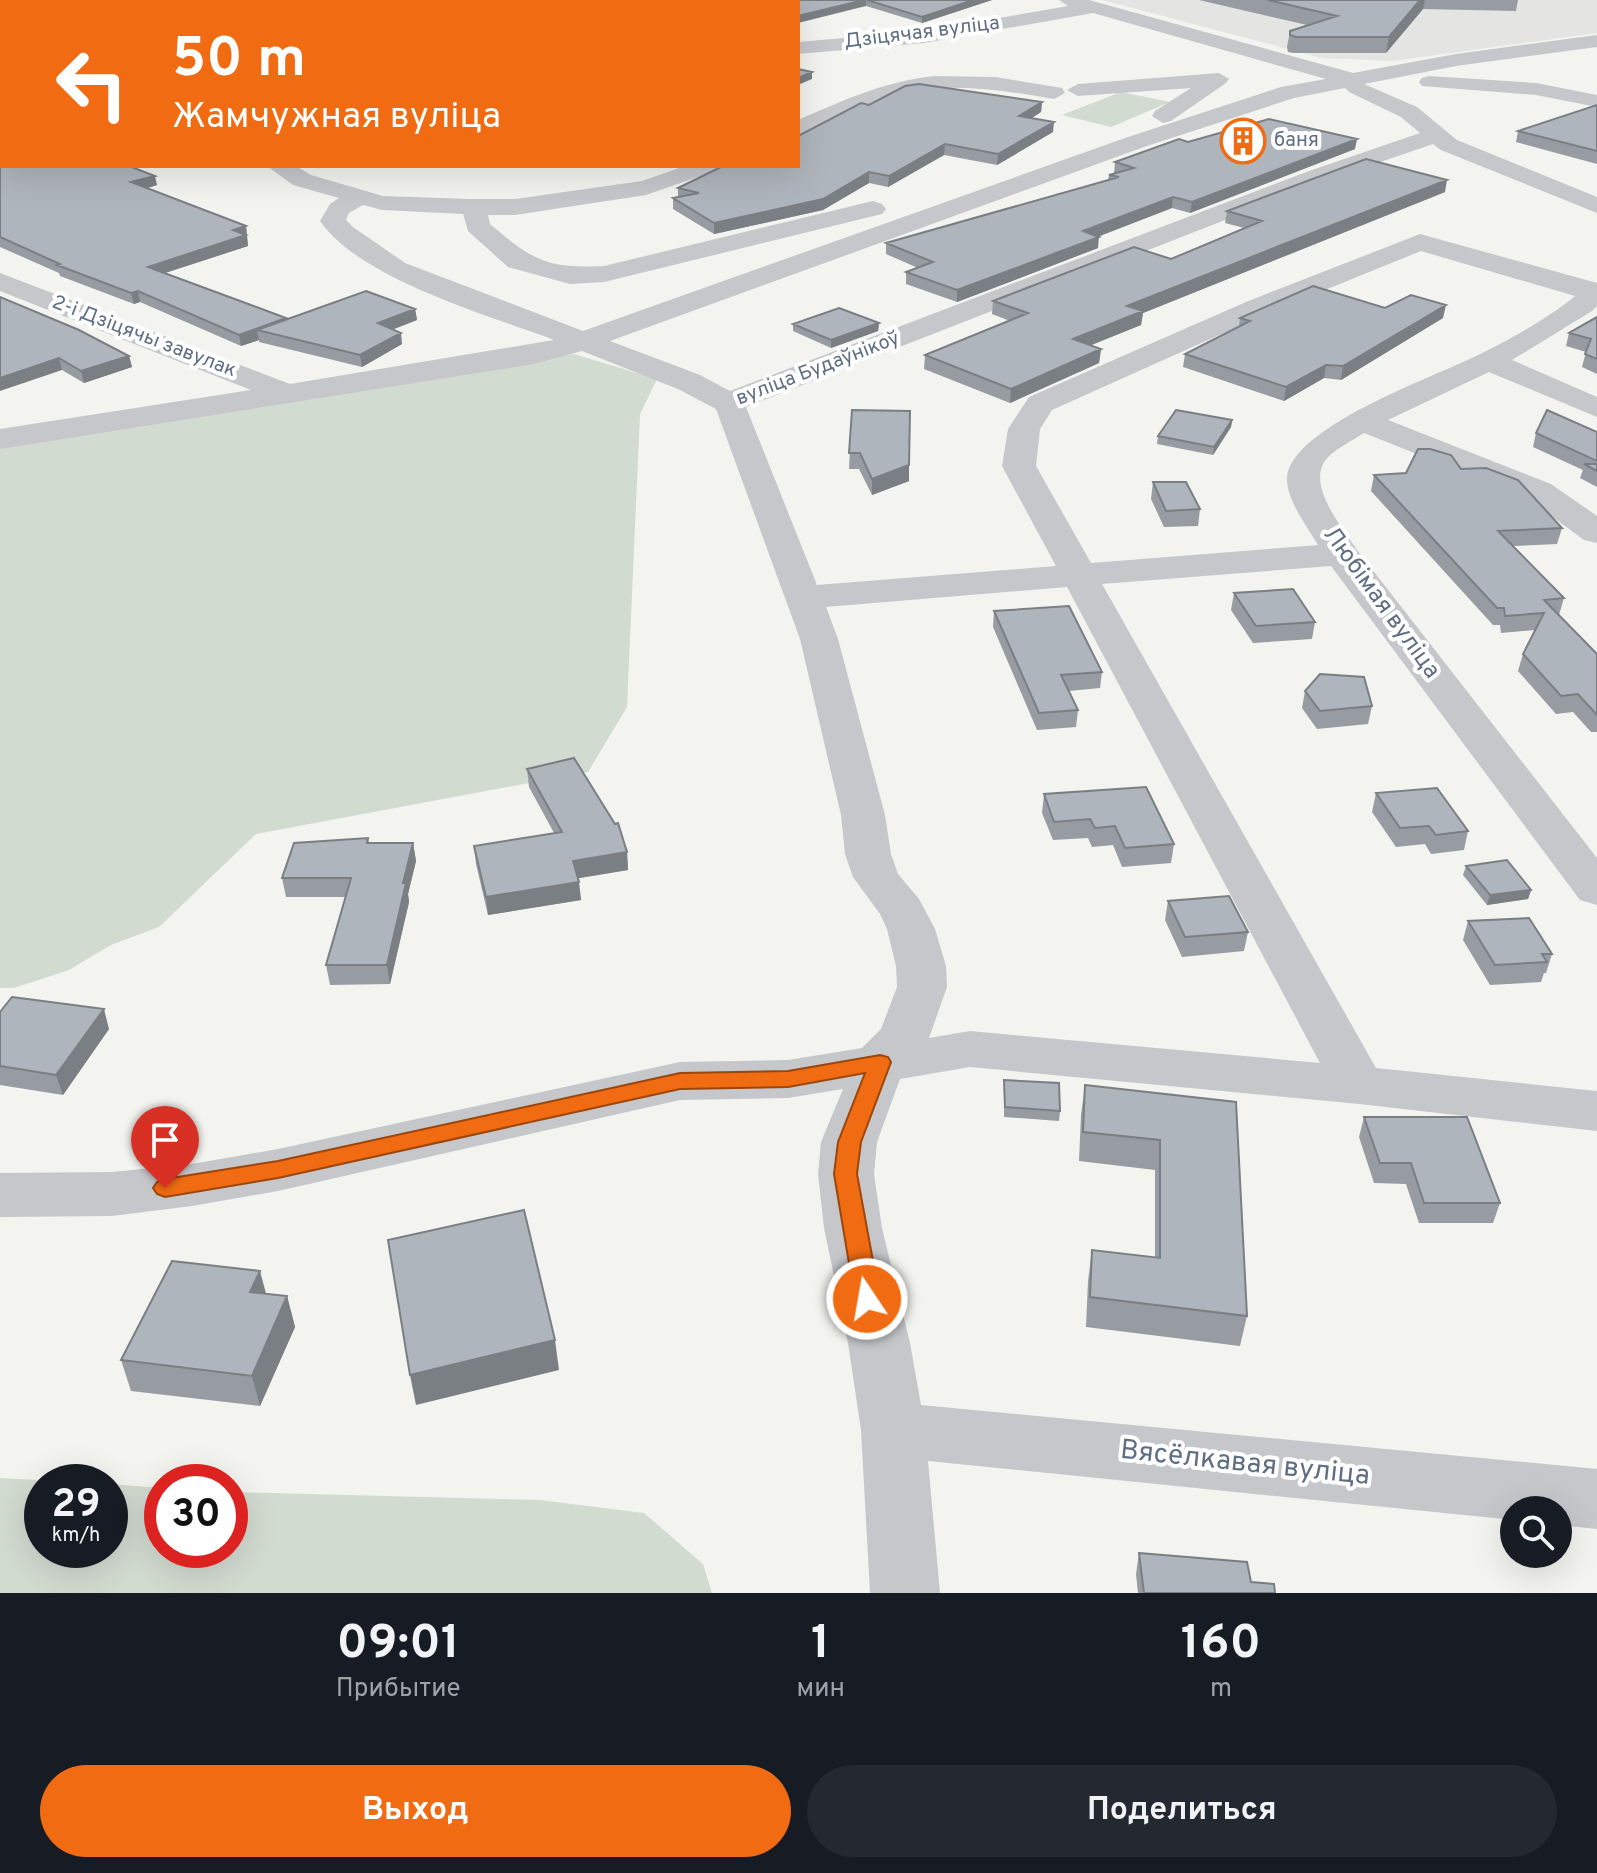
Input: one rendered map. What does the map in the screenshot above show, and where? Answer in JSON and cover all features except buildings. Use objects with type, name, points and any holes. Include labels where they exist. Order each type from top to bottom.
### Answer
[{"type":"street","points":[[1068,0],[1350,79],[1356,88],[1409,112],[1436,135],[1469,155],[1597,206]]},
{"type":"street","name":"Дзіцячая вуліца","points":[[800,48],[924,37],[1093,7]]},
{"type":"street","points":[[0,439],[508,361],[581,342],[1136,142],[1276,95],[1378,74],[1597,41]]},
{"type":"street","points":[[800,127],[892,89],[926,82],[968,81],[1054,93],[1053,98],[1069,103],[1087,102],[1096,97],[1078,90],[1316,68]]},
{"type":"street","points":[[1378,74],[1437,83],[1536,89],[1597,101]]},
{"type":"street","points":[[475,207],[477,226],[517,261],[570,276],[604,274],[843,218],[1161,118],[1219,79]]},
{"type":"street","name":"вуліца Будаўнікоў","points":[[905,1593],[893,1430],[879,1343],[853,1228],[846,1174],[849,1142],[880,1062],[902,1039],[916,1009],[922,987],[921,966],[911,929],[902,910],[876,877],[868,854],[863,815],[819,639],[738,421],[728,403],[1317,176],[1436,135]]},
{"type":"street","points":[[282,168],[302,180],[372,199],[475,207],[515,207],[646,188],[701,168]]},
{"type":"street","points":[[372,199],[385,214],[373,239],[373,252]]},
{"type":"street","points":[[372,199],[339,209],[333,221],[339,231],[409,277],[689,382],[728,403]]},
{"type":"street","points":[[1359,1085],[1019,466],[1024,429],[1040,404],[1256,308],[1420,242],[1594,296]]},
{"type":"street","name":"2-і Дзіцячы завулак","points":[[0,281],[289,394]]},
{"type":"street","name":"Любімая вуліца","points":[[1594,296],[1489,361],[1361,421],[1319,449],[1307,462],[1304,479],[1307,495],[1341,554],[1597,890]]},
{"type":"street","points":[[1489,361],[1597,408]]},
{"type":"street","points":[[14,410],[54,431]]},
{"type":"street","points":[[1361,421],[1539,491],[1597,532]]},
{"type":"street","points":[[805,597],[1341,554]]},
{"type":"street","points":[[0,1195],[112,1194],[192,1185],[278,1170],[680,1081],[788,1079],[970,1049],[1359,1085],[1597,1111]]},
{"type":"street","name":"Вясёлкавая вуліца","points":[[893,1430],[1597,1499]]},
{"type":"shaded area","points":[[1102,0],[1597,0],[1597,33],[1393,61],[1322,58]]},
{"type":"shaded area","points":[[1121,92],[1170,102],[1111,127],[1062,115]]},
{"type":"shaded area","points":[[574,354],[657,379],[640,414],[627,707],[588,772],[256,834],[159,927],[111,945],[69,970],[14,988],[0,988],[0,446]]},
{"type":"shaded area","points":[[0,1478],[24,1479],[24,1568],[128,1568],[128,1485],[144,1487],[144,1568],[248,1568],[248,1492],[540,1500],[644,1513],[703,1564],[712,1593],[0,1593]]},
{"type":"place","name":"баня","points":[[1243,141]]},
{"type":"route","points":[[165,1188],[278,1170],[680,1081],[788,1079],[880,1062],[849,1142],[846,1174],[867,1299]]}]
